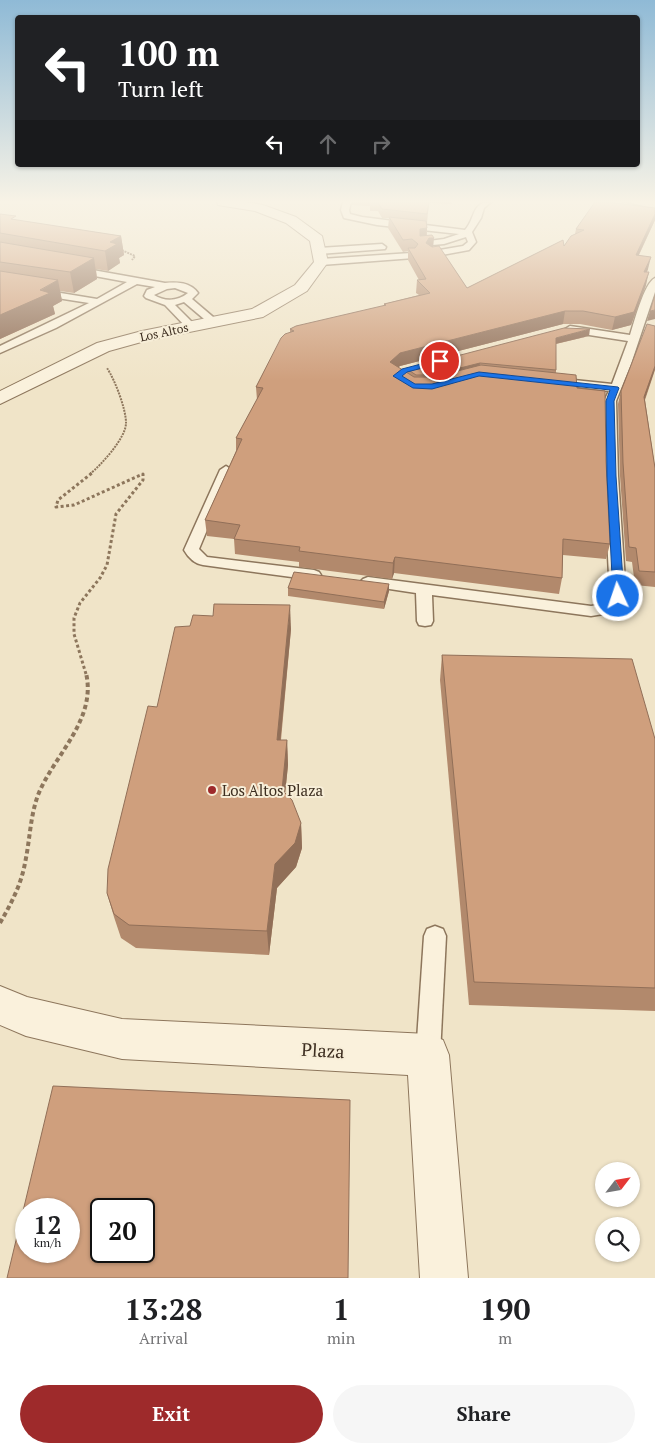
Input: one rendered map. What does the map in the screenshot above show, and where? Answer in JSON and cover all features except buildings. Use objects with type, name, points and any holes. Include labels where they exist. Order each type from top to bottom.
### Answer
[{"type":"street","name":"Los Altos","points":[[0,398],[103,347],[142,336],[257,313],[301,288],[317,262]]},
{"type":"street","name":"Plaza","points":[[0,1005],[26,1016],[122,1039],[428,1055]]},
{"type":"street","points":[[428,1055],[444,1278]]},
{"type":"lane","points":[[65,268],[165,286],[184,286],[191,289],[193,293],[186,299],[167,302],[153,300],[149,296],[150,292],[165,286]]},
{"type":"lane","points":[[0,350],[27,339],[100,302],[137,280]]},
{"type":"lane","points":[[357,581],[592,611],[610,608],[618,596],[611,476],[610,401],[655,281]]},
{"type":"lane","points":[[0,286],[100,302]]},
{"type":"lane","points":[[186,299],[214,322]]},
{"type":"lane","points":[[167,302],[191,326]]},
{"type":"lane","points":[[563,329],[580,329],[634,339]]},
{"type":"lane","points":[[548,381],[615,388]]},
{"type":"lane","points":[[226,470],[191,550],[203,560],[328,577]]},
{"type":"lane","points":[[424,589],[425,621]]},
{"type":"lane","points":[[428,1055],[435,936]]},
{"type":"path","points":[[0,923],[20,883],[29,846],[35,804],[53,763],[72,738],[83,717],[88,692],[86,674],[73,626],[76,610],[104,570],[110,552],[110,537],[115,517],[143,480],[143,474],[129,478],[73,506],[62,509],[56,507],[58,500],[106,460],[120,439],[126,424],[115,380],[110,371],[89,354]]},
{"type":"place","name":"Los Altos Plaza","points":[[212,790]]},
{"type":"route","points":[[440,361],[404,370],[397,376],[413,386],[432,386],[479,374],[615,388],[610,401],[611,476],[618,596]]}]
